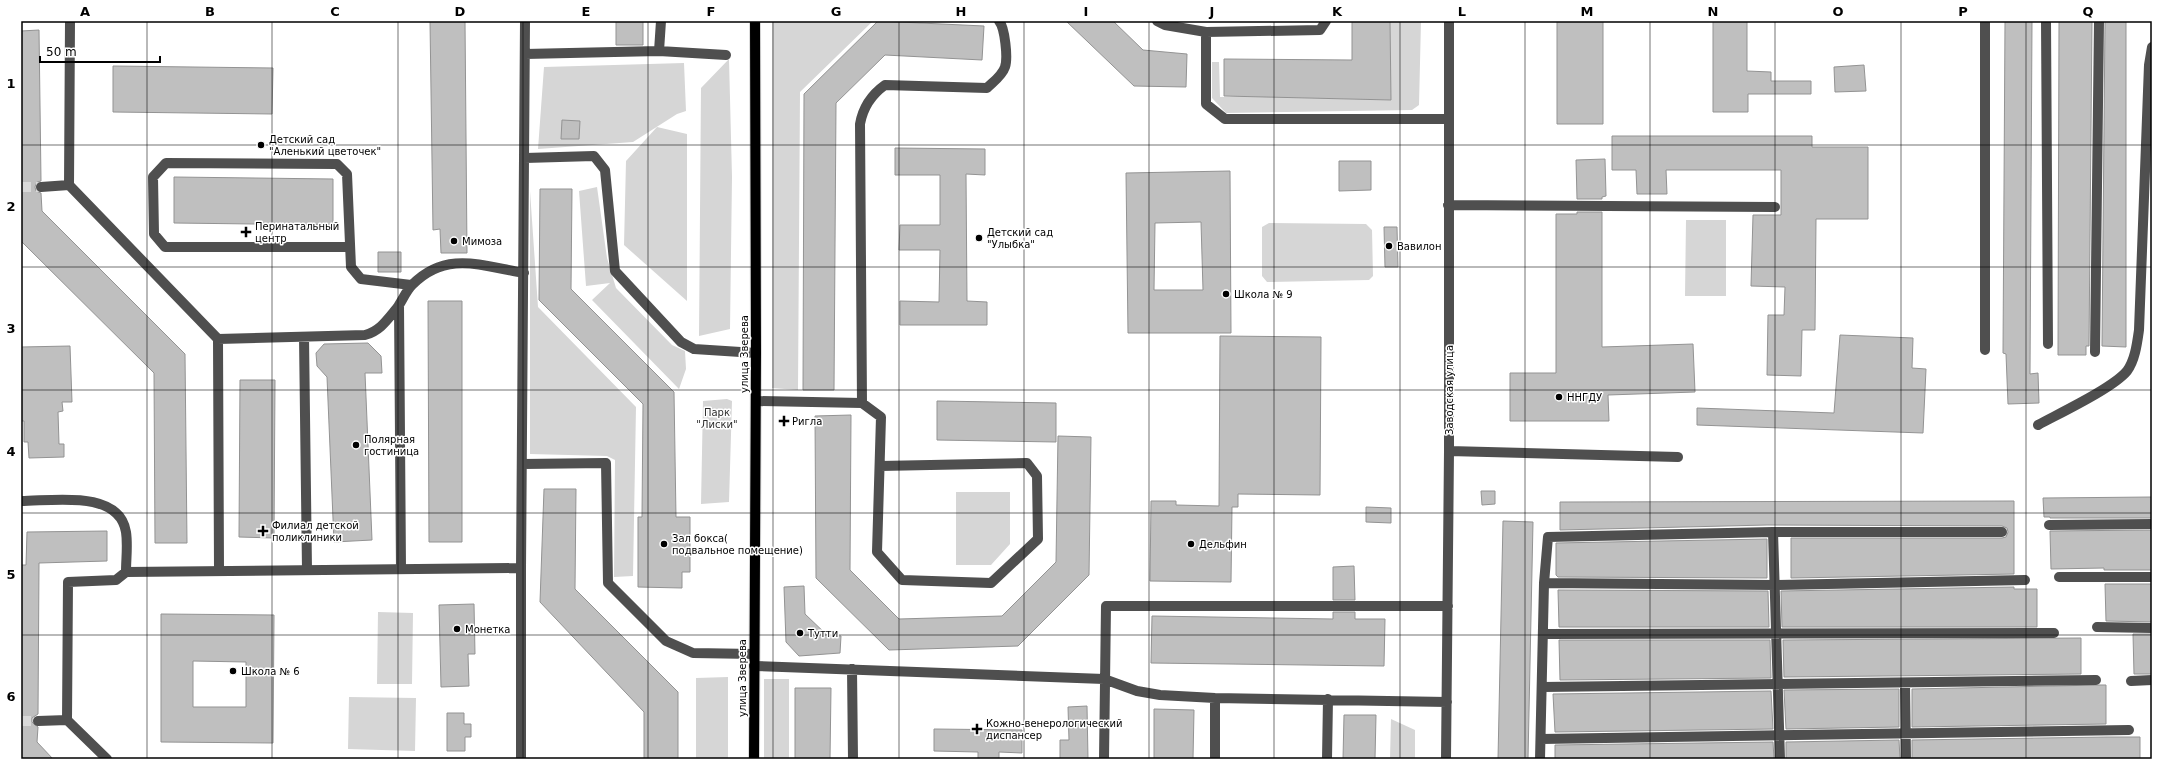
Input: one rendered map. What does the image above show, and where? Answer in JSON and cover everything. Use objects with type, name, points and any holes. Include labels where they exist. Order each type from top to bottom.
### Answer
[{"type":"main road","name":"улица Зверева","points":[[754,759],[756,401],[755,21]]},
{"type":"street","points":[[70,21],[69,186],[218,339],[219,570]]},
{"type":"street","points":[[521,759],[521,568],[526,21]]},
{"type":"street","points":[[659,51],[661,21]]},
{"type":"street","points":[[862,403],[860,124],[863,112],[874,94],[885,85],[987,88],[998,78],[1005,66],[1004,32],[999,21]]},
{"type":"street","points":[[1157,21],[1165,25],[1206,32],[1320,30],[1326,21]]},
{"type":"street","name":"Заводская улица","points":[[1446,759],[1449,451],[1447,119],[1448,21]]},
{"type":"street","points":[[1985,21],[1985,350]]},
{"type":"street","points":[[2046,21],[2048,344]]},
{"type":"street","points":[[2095,352],[2099,21]]},
{"type":"street","points":[[1206,32],[1206,104],[1225,119],[1447,119]]},
{"type":"street","points":[[2038,425],[2113,383],[2127,371],[2136,351],[2139,330],[2149,65],[2152,47]]},
{"type":"street","points":[[525,54],[659,51],[726,55]]},
{"type":"street","points":[[525,158],[594,156],[605,170],[615,271],[681,342],[694,350],[756,353]]},
{"type":"street","points":[[350,247],[165,247],[154,234],[153,177],[166,163],[336,164],[347,174],[351,267],[362,279],[411,285]]},
{"type":"street","points":[[41,186],[69,186]]},
{"type":"street","points":[[1448,205],[1775,207]]},
{"type":"street","points":[[218,339],[365,336],[374,333],[383,326],[399,305],[411,285],[436,267],[460,262],[524,273]]},
{"type":"street","points":[[399,305],[401,569]]},
{"type":"street","points":[[304,337],[307,570]]},
{"type":"street","points":[[756,401],[862,403],[881,417],[877,552],[902,580],[991,583],[1038,539],[1037,476],[1027,463],[880,466]]},
{"type":"street","points":[[1449,451],[1678,457]]},
{"type":"street","points":[[523,464],[606,463],[608,583],[666,641],[694,653],[754,654]]},
{"type":"street","points":[[21,501],[90,501],[105,504],[119,514],[126,532],[126,572]]},
{"type":"street","points":[[2049,525],[2152,524]]},
{"type":"street","points":[[1773,532],[1780,759]]},
{"type":"street","points":[[1540,759],[1543,687],[1544,583],[1548,537],[1773,532],[2002,532]]},
{"type":"street","points":[[107,759],[67,720],[68,582],[116,580],[126,572],[521,568]]},
{"type":"street","points":[[2059,577],[2152,577]]},
{"type":"street","points":[[1544,583],[1775,585],[2026,580]]},
{"type":"street","points":[[1104,759],[1106,606],[1448,606]]},
{"type":"street","points":[[2097,627],[2152,628]]},
{"type":"street","points":[[1544,634],[1776,635],[2054,633]]},
{"type":"street","points":[[754,666],[1104,679],[1137,691],[1160,695],[1215,698],[1447,702]]},
{"type":"street","points":[[852,669],[853,759]]},
{"type":"street","points":[[1543,687],[2096,680]]},
{"type":"street","points":[[2131,681],[2152,680]]},
{"type":"street","points":[[1905,682],[1904,734],[1906,759]]},
{"type":"street","points":[[1215,698],[1215,759]]},
{"type":"street","points":[[1327,759],[1328,699]]},
{"type":"street","points":[[38,721],[67,720]]},
{"type":"street","points":[[1541,739],[2129,730]]},
{"type":"green space","points":[[772,21],[873,21],[800,92],[798,390],[772,388]]},
{"type":"green space","points":[[1388,21],[1421,21],[1419,105],[1412,110],[1226,113],[1212,98],[1212,62],[1219,62],[1220,97],[1386,94]]},
{"type":"green space","points":[[729,59],[732,177],[730,329],[699,336],[701,88]]},
{"type":"green space","points":[[684,63],[686,111],[677,114],[633,142],[538,149],[544,67]]},
{"type":"green space","points":[[657,127],[687,134],[687,301],[624,245],[626,161]]},
{"type":"green space","points":[[597,187],[607,258],[616,288],[672,345],[685,351],[686,369],[679,389],[592,300],[610,283],[586,286],[579,191]]},
{"type":"green space","points":[[530,191],[538,307],[636,407],[633,576],[614,577],[615,460],[607,456],[530,454]]},
{"type":"green space","points":[[1686,220],[1726,220],[1726,296],[1685,296]]},
{"type":"green space","points":[[1269,223],[1366,224],[1372,230],[1373,276],[1369,280],[1267,282],[1262,276],[1262,227]]},
{"type":"green space","name":"Парк \"Лиски\"","points":[[727,399],[732,401],[729,502],[701,504],[703,401]]},
{"type":"green space","points":[[956,492],[1010,492],[1010,544],[991,565],[956,565]]},
{"type":"green space","points":[[378,612],[413,613],[412,684],[377,684]]},
{"type":"green space","points":[[728,677],[728,759],[696,759],[696,678]]},
{"type":"green space","points":[[764,679],[789,679],[789,759],[764,759]]},
{"type":"green space","points":[[349,697],[416,698],[415,751],[348,749]]},
{"type":"green space","points":[[1391,719],[1415,730],[1415,759],[1390,759]]},
{"type":"building","points":[[430,21],[465,21],[467,253],[441,253],[440,229],[433,230]]},
{"type":"building","points":[[616,21],[643,21],[643,45],[616,45]]},
{"type":"building","points":[[878,21],[984,26],[982,60],[885,55],[836,103],[834,390],[803,390],[804,94]]},
{"type":"building","points":[[1066,21],[1113,21],[1143,50],[1187,54],[1186,87],[1134,86]]},
{"type":"building","points":[[1352,21],[1390,21],[1391,100],[1224,96],[1224,59],[1352,60]]},
{"type":"building","points":[[1557,21],[1603,21],[1603,124],[1557,124]]},
{"type":"building","points":[[1713,21],[1747,21],[1747,71],[1771,72],[1771,81],[1811,81],[1811,94],[1748,94],[1748,112],[1713,112]]},
{"type":"building","points":[[2005,21],[2032,21],[2030,374],[2038,373],[2039,403],[2008,404],[2006,354],[2003,353]]},
{"type":"building","points":[[2059,21],[2092,21],[2089,346],[2086,346],[2086,355],[2058,355]]},
{"type":"building","points":[[2105,21],[2126,21],[2126,347],[2102,346]]},
{"type":"building","points":[[39,30],[41,181],[37,182],[35,187],[36,191],[41,193],[42,211],[185,354],[187,543],[155,543],[154,373],[21,241],[21,31]]},
{"type":"building","points":[[1864,65],[1866,91],[1835,92],[1834,67]]},
{"type":"building","points":[[113,66],[273,68],[272,114],[113,112]]},
{"type":"building","points":[[562,120],[580,121],[579,139],[561,139]]},
{"type":"building","points":[[1612,136],[1812,136],[1812,147],[1868,147],[1868,219],[1816,219],[1815,330],[1802,330],[1801,376],[1767,375],[1768,315],[1784,315],[1785,287],[1751,286],[1753,215],[1781,215],[1781,170],[1666,170],[1667,194],[1637,194],[1636,170],[1612,170]]},
{"type":"building","points":[[895,148],[985,149],[985,175],[966,174],[967,301],[987,302],[987,325],[900,325],[900,301],[939,302],[940,250],[899,250],[900,225],[940,225],[940,175],[895,175]]},
{"type":"building","points":[[1605,159],[1606,196],[1602,197],[1602,199],[1577,199],[1576,160]]},
{"type":"building","points":[[1339,161],[1371,161],[1371,190],[1339,191]]},
{"type":"building","points":[[1230,171],[1231,333],[1128,333],[1126,173]],"holes":[[[1201,222],[1203,290],[1154,290],[1155,223]]]},
{"type":"building","points":[[174,177],[333,179],[333,225],[174,223]]},
{"type":"building","points":[[540,189],[572,189],[571,289],[674,392],[676,517],[690,517],[690,572],[682,572],[682,588],[638,587],[638,517],[642,517],[643,404],[539,300]]},
{"type":"building","points":[[1577,212],[1602,212],[1602,347],[1693,344],[1695,392],[1608,395],[1609,421],[1510,421],[1510,373],[1556,373],[1556,214],[1577,214]]},
{"type":"building","points":[[1384,227],[1397,227],[1398,267],[1385,267]]},
{"type":"building","points":[[378,252],[401,252],[401,272],[378,272]]},
{"type":"building","points":[[428,301],[462,301],[462,542],[429,542]]},
{"type":"building","points":[[1840,335],[1913,338],[1912,368],[1926,369],[1923,433],[1697,425],[1697,408],[1834,413]]},
{"type":"building","points":[[1220,336],[1321,337],[1320,495],[1238,494],[1238,507],[1232,507],[1231,582],[1150,581],[1151,501],[1176,501],[1176,505],[1219,506]]},
{"type":"building","points":[[368,343],[381,356],[382,373],[365,373],[372,540],[334,542],[327,377],[317,366],[316,353],[324,344]]},
{"type":"building","points":[[70,346],[72,402],[62,402],[63,411],[58,412],[59,444],[64,444],[64,457],[29,458],[28,442],[24,442],[24,421],[21,421],[21,347]]},
{"type":"building","points":[[240,380],[275,380],[274,538],[239,537]]},
{"type":"building","points":[[937,401],[1056,403],[1056,442],[937,440]]},
{"type":"building","points":[[851,415],[850,570],[899,619],[1002,616],[1056,562],[1058,436],[1091,437],[1089,575],[1018,646],[889,650],[816,578],[815,416]]},
{"type":"building","points":[[544,489],[576,489],[575,589],[678,692],[678,759],[644,759],[644,712],[540,602]]},
{"type":"building","points":[[1481,491],[1495,491],[1495,504],[1482,505]]},
{"type":"building","points":[[2152,497],[2152,518],[2044,517],[2043,498]]},
{"type":"building","points":[[2014,501],[2014,574],[1791,578],[1791,538],[2002,538],[2006,537],[2008,532],[2007,528],[2002,526],[1767,525],[1560,530],[1560,502]]},
{"type":"building","points":[[1366,507],[1391,508],[1391,523],[1366,522]]},
{"type":"building","points":[[1503,521],[1533,522],[1528,759],[1498,759]]},
{"type":"building","points":[[2152,530],[2152,570],[2104,570],[2104,568],[2051,569],[2050,531]]},
{"type":"building","points":[[107,531],[107,561],[39,563],[38,714],[32,718],[32,722],[38,727],[37,742],[53,759],[21,759],[21,565],[26,565],[27,532]]},
{"type":"building","points":[[1767,539],[1767,578],[1558,577],[1556,575],[1556,543]]},
{"type":"building","points":[[1354,566],[1355,600],[1333,600],[1333,567]]},
{"type":"building","points":[[2105,584],[2152,584],[2152,622],[2106,621]]},
{"type":"building","points":[[804,586],[805,614],[828,636],[841,636],[840,653],[799,656],[786,642],[784,587]]},
{"type":"building","points":[[2014,587],[2014,589],[2037,589],[2037,627],[1782,627],[1781,591]]},
{"type":"building","points":[[1558,590],[1768,591],[1769,627],[1559,627]]},
{"type":"building","name":"Монетка","points":[[474,604],[475,654],[468,654],[469,686],[441,687],[439,605]]},
{"type":"building","points":[[1333,612],[1355,612],[1355,619],[1385,619],[1384,666],[1151,663],[1152,616],[1333,619]]},
{"type":"building","points":[[161,614],[274,615],[273,743],[161,742]],"holes":[[[193,661],[246,662],[246,707],[193,707]]]},
{"type":"building","points":[[2133,634],[2152,634],[2152,674],[2134,674]]},
{"type":"building","points":[[2081,638],[2081,674],[1784,677],[1783,640]]},
{"type":"building","points":[[1559,640],[1770,640],[1771,678],[1560,680]]},
{"type":"building","points":[[2106,685],[2106,724],[1912,727],[1912,689]]},
{"type":"building","points":[[795,688],[831,688],[830,759],[795,759]]},
{"type":"building","points":[[1899,689],[1899,727],[1786,729],[1784,690]]},
{"type":"building","points":[[1771,691],[1773,729],[1555,732],[1553,694]]},
{"type":"building","points":[[1087,706],[1088,759],[1060,759],[1060,740],[1069,740],[1068,707]]},
{"type":"building","points":[[1154,709],[1194,710],[1193,759],[1154,759]]},
{"type":"building","points":[[447,713],[464,713],[464,724],[471,724],[471,737],[465,737],[465,751],[447,751]]},
{"type":"building","points":[[1344,715],[1376,715],[1375,759],[1343,759]]},
{"type":"building","points":[[934,729],[1022,730],[1022,753],[999,752],[999,759],[978,759],[978,752],[934,751]]},
{"type":"building","points":[[2140,737],[2140,759],[1912,759],[1912,740]]},
{"type":"building","points":[[1899,740],[1900,759],[1786,759],[1786,742]]},
{"type":"building","points":[[1773,742],[1774,759],[1555,759],[1555,745]]},
{"type":"tunnel","points":[[21,187],[41,187]]},
{"type":"tunnel","points":[[21,721],[38,721]]},
{"type":"place","name":"Детский сад \"Аленький цветочек\"","points":[[261,145]]},
{"type":"place","name":"Перинатальный центр","points":[[246,232]]},
{"type":"place","name":"Детский сад \"Улыбка\"","points":[[979,238]]},
{"type":"place","name":"Мимоза","points":[[454,241]]},
{"type":"place","name":"Вавилон","points":[[1389,246]]},
{"type":"place","name":"Школа № 9","points":[[1226,294]]},
{"type":"place","name":"ННГДУ","points":[[1559,397]]},
{"type":"place","name":"Ригла","points":[[784,421]]},
{"type":"place","name":"Полярная гостиница","points":[[356,445]]},
{"type":"place","name":"Филиал детской поликлиники","points":[[263,531]]},
{"type":"place","name":"Зал бокса( подвальное помещение)","points":[[664,544]]},
{"type":"place","name":"Дельфин","points":[[1191,544]]},
{"type":"place","name":"Монетка","points":[[457,629]]},
{"type":"place","name":"Тутти","points":[[800,633]]},
{"type":"place","name":"Школа № 6","points":[[233,671]]},
{"type":"place","name":"Кожно-венерологический диспансер","points":[[977,729]]}]
